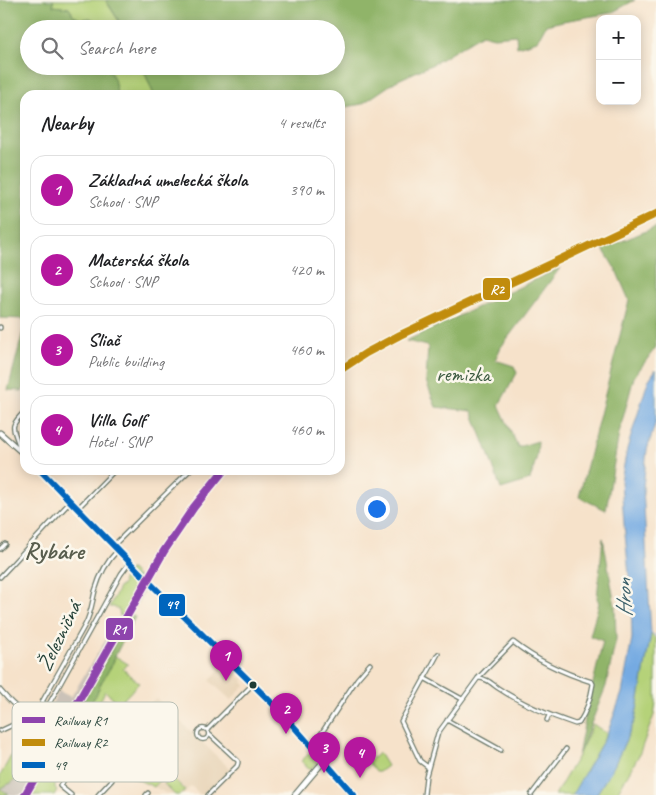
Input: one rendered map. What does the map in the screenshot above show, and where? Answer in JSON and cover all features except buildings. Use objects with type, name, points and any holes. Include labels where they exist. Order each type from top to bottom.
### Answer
[{"type":"street","points":[[20,416],[13,424],[20,450]]},
{"type":"street","points":[[0,433],[20,450]]},
{"type":"street","points":[[45,475],[147,580],[282,713],[354,795]]},
{"type":"street","points":[[78,508],[110,475]]},
{"type":"street","points":[[116,548],[185,475]]},
{"type":"street","points":[[0,577],[71,501]]},
{"type":"street","points":[[0,550],[5,544]]},
{"type":"street","name":"Železničná","points":[[42,702],[87,621],[97,585],[116,548]]},
{"type":"street","name":"Železničná","points":[[50,702],[121,574],[130,562]]},
{"type":"street","points":[[424,795],[428,767],[436,737],[478,678],[513,642],[546,664],[592,682],[593,687],[582,717],[579,723],[575,724],[549,715],[516,699],[485,678],[478,678]]},
{"type":"street","points":[[428,767],[420,760],[401,721],[438,654]]},
{"type":"street","points":[[311,747],[357,679],[370,664]]},
{"type":"street","points":[[424,678],[462,699]]},
{"type":"street","points":[[208,795],[236,766],[238,761],[208,733],[204,728],[198,733],[202,740],[206,739],[208,733],[252,684]]},
{"type":"street","points":[[0,690],[12,705]]},
{"type":"street","points":[[547,720],[549,715]]},
{"type":"street","points":[[447,720],[501,750]]},
{"type":"street","name":"Železničná","points":[[0,731],[12,725]]},
{"type":"street","points":[[530,795],[566,749]]},
{"type":"street","points":[[295,795],[324,761]]},
{"type":"street","points":[[62,782],[60,786],[71,795]]},
{"type":"street","points":[[98,795],[110,782]]},
{"type":"shaded area","points":[[143,583],[147,586],[82,702],[53,702],[59,691],[71,697],[120,616],[124,614]]},
{"type":"shaded area","points":[[225,663],[243,680],[242,682],[245,685],[231,700],[210,681]]},
{"type":"shaded area","points":[[156,698],[160,702],[152,702]]},
{"type":"shaded area","points":[[178,719],[231,770],[206,795],[201,795],[191,786],[182,795],[170,795],[154,787],[159,782],[178,782]]},
{"type":"shaded area","points":[[37,782],[30,795],[9,795],[1,789],[11,783]]},
{"type":"green space","points":[[0,0],[53,0],[53,6],[69,8],[74,16],[80,19],[90,18],[94,20],[20,20],[20,75],[112,75],[116,90],[20,90],[20,319],[0,318]]},
{"type":"green space","points":[[53,0],[105,0],[118,20],[80,19],[74,16],[69,8],[53,6]]},
{"type":"green space","points":[[106,0],[635,0],[611,13],[546,25],[537,41],[517,47],[516,35],[494,37],[482,34],[435,63],[396,81],[362,104],[345,107],[345,90],[152,90],[146,75],[345,75],[345,20],[118,20]]},
{"type":"green space","points":[[112,75],[146,75],[152,90],[116,90]]},
{"type":"green space","points":[[656,227],[656,347],[634,377],[619,433],[606,510],[579,497],[629,300],[616,270],[603,249]]},
{"type":"green space","name":"remizka","points":[[560,268],[501,347],[495,360],[514,366],[517,373],[499,405],[518,447],[538,441],[537,456],[530,480],[501,489],[472,411],[436,407],[426,381],[428,346],[406,341]]},
{"type":"green space","points":[[20,343],[20,391],[8,390]]},
{"type":"green space","points":[[603,538],[615,606],[616,639],[606,686],[578,756],[603,641],[590,636],[599,603],[597,598]]},
{"type":"green space","points":[[131,570],[143,583],[124,614],[120,616],[119,610],[109,607],[120,586],[122,586],[128,571]]},
{"type":"green space","points":[[131,614],[135,617],[96,695],[91,702],[82,702]]},
{"type":"green space","points":[[651,634],[656,639],[656,702],[654,715],[639,755],[616,795],[596,795],[614,766],[635,720]]},
{"type":"green space","points":[[115,656],[128,664],[123,669],[139,683],[121,702],[117,702],[105,691],[100,702],[91,702],[101,683]]},
{"type":"green space","points":[[593,724],[607,734],[572,795],[555,795],[578,756]]},
{"type":"green space","points":[[311,752],[319,760],[311,770],[301,761]]},
{"type":"green space","points":[[379,753],[387,766],[376,772],[368,762]]},
{"type":"green space","points":[[12,754],[12,782],[1,789],[9,795],[0,795],[0,776]]},
{"type":"green space","points":[[37,782],[57,782],[55,783],[55,788],[57,790],[54,795],[30,795]]},
{"type":"green space","points":[[143,782],[159,782],[154,787]]},
{"type":"green space","points":[[166,782],[177,782],[185,790],[180,795],[175,795],[164,784]]},
{"type":"water","points":[[656,369],[656,421],[647,450],[643,487],[651,634],[635,720],[614,766],[596,795],[572,795],[607,734],[622,693],[632,638],[631,596],[621,481],[627,449],[648,381]]},
{"type":"waterway","points":[[127,573],[143,583]]},
{"type":"waterway","points":[[650,633],[656,636]]},
{"type":"rail line","name":"R2","points":[[345,367],[400,335],[656,214]]},
{"type":"rail line","name":"R1","points":[[78,702],[164,551],[194,507],[220,475]]},
{"type":"rail line","name":"R1","points":[[25,795],[32,782]]},
{"type":"transit line","name":"49","points":[[45,475],[147,580],[282,713],[354,795]]},
{"type":"place","name":"Základná umelecká škola","points":[[226,681]]},
{"type":"place","name":"Materská škola","points":[[286,734]]},
{"type":"place","name":"Sliač","points":[[324,773]]},
{"type":"place","name":"Villa Golf","points":[[360,778]]},
{"type":"district","name":"Rybáre","points":[[54,551]]},
{"type":"water label","name":"Hron","points":[[623,598]]}]
